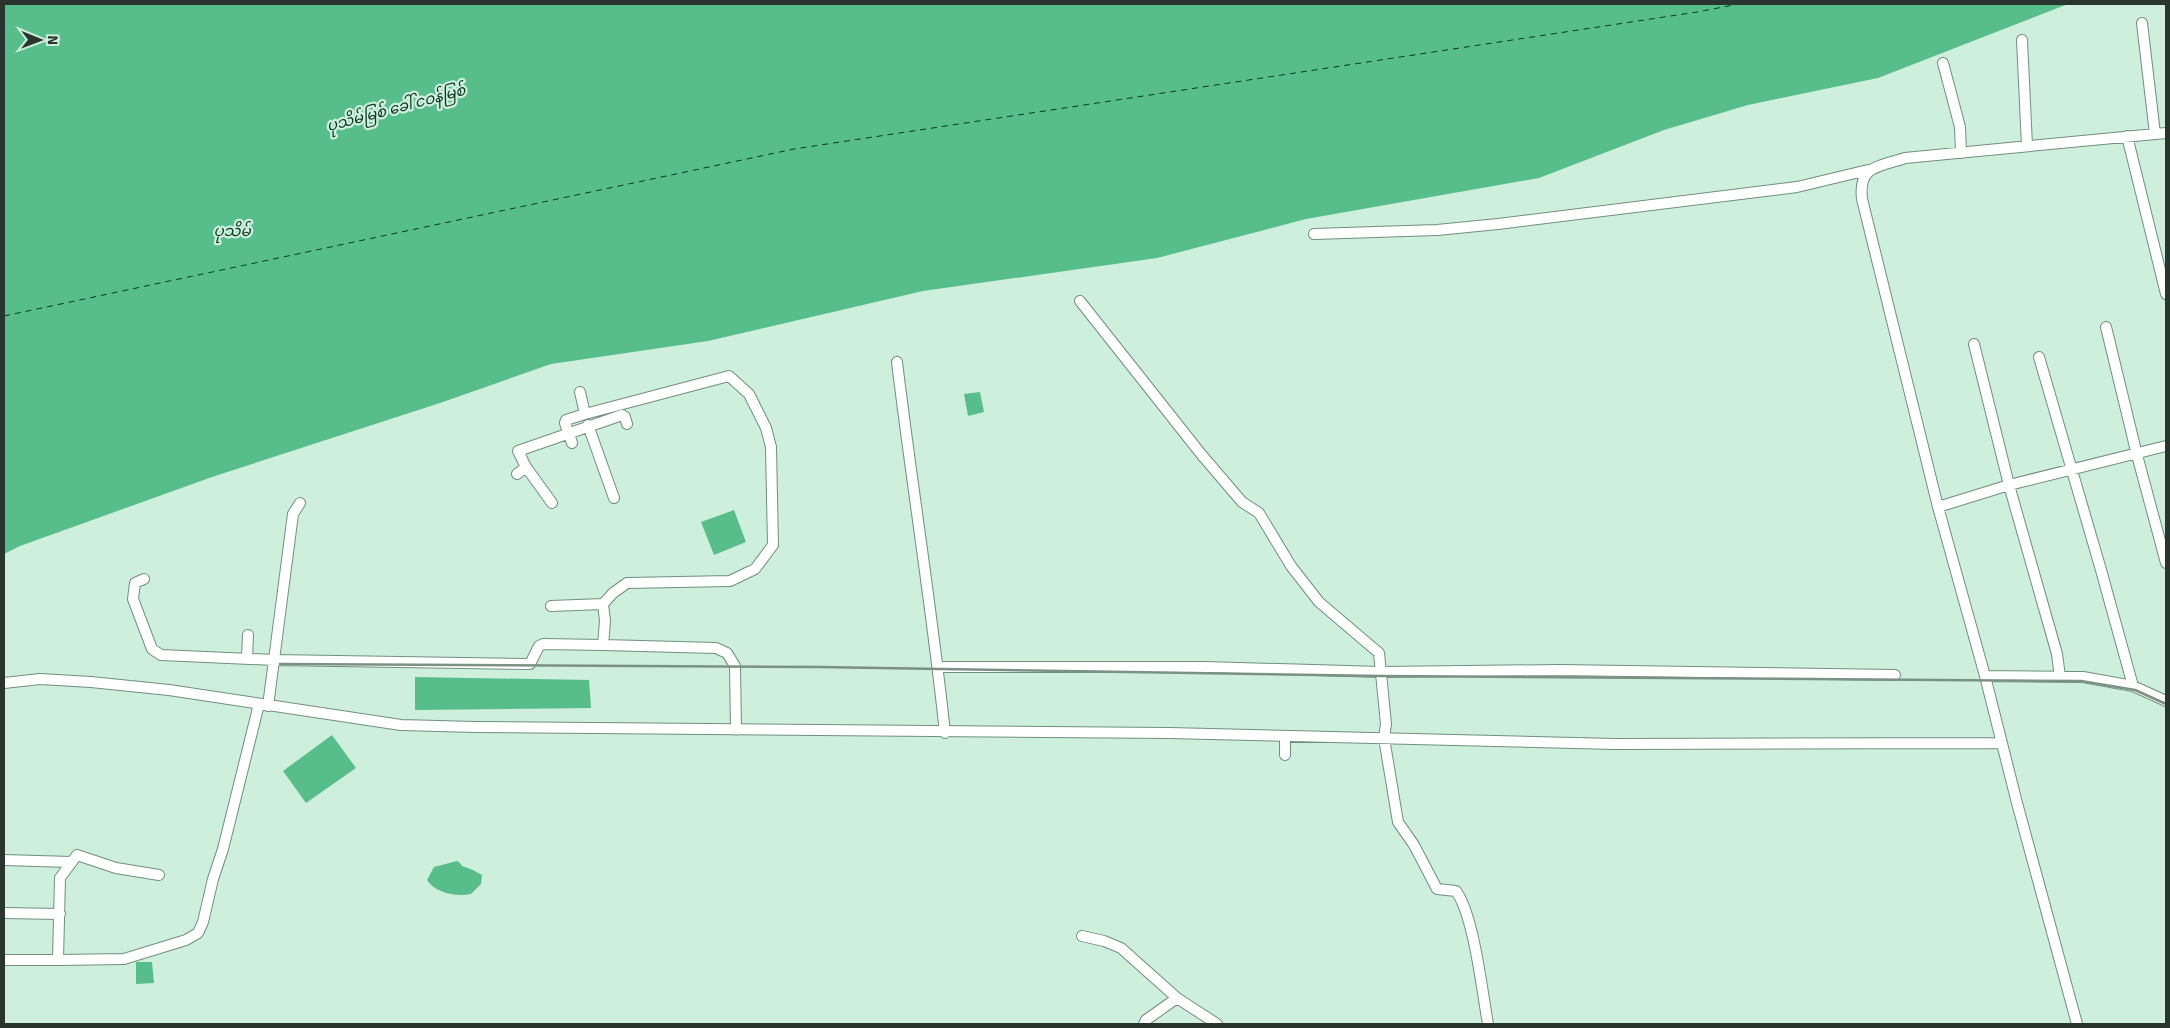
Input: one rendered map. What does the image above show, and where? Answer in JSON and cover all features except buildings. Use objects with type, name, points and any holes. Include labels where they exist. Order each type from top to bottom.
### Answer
[{"type":"street","points":[[1314,234],[1437,230],[1498,224],[1797,187],[1870,170],[1905,158],[2161,133],[2142,24]]},
{"type":"street","points":[[2022,40],[2027,146]]},
{"type":"street","points":[[1943,63],[1960,127],[1962,153]]},
{"type":"street","points":[[2127,136],[2166,294]]},
{"type":"street","points":[[1870,170],[1860,184],[1862,199],[1938,507],[2077,1024]]},
{"type":"street","points":[[1080,301],[1201,454],[1242,502],[1259,514],[1291,566],[1319,602],[1379,653],[1386,724],[1384,738],[1398,822],[1414,845],[1437,889],[1456,891],[1460,897],[1473,939],[1488,1024]]},
{"type":"street","points":[[2106,327],[2166,563]]},
{"type":"street","points":[[1974,344],[2009,485],[2057,654],[2060,677]]},
{"type":"street","points":[[2038,358],[2072,469],[2132,686]]},
{"type":"street","points":[[897,362],[911,484],[938,667],[944,733]]},
{"type":"street","points":[[551,606],[603,604],[613,593],[627,583],[730,581],[755,568],[773,545],[771,448],[766,428],[748,394],[729,376],[566,420],[565,423],[572,443]]},
{"type":"street","points":[[580,392],[585,414]]},
{"type":"street","points":[[552,503],[526,467],[518,450],[622,415],[625,417],[627,424]]},
{"type":"street","points":[[588,426],[614,498]]},
{"type":"street","points":[[1938,507],[2009,485],[2114,457],[2137,455],[2166,446]]},
{"type":"street","points":[[517,474],[526,467]]},
{"type":"street","points":[[4,960],[124,959],[186,940],[198,933],[203,922],[211,886],[264,705],[274,660],[274,630],[293,514],[300,503]]},
{"type":"street","points":[[144,579],[135,583],[133,599],[152,649],[161,655],[274,660],[530,664],[539,646],[543,644],[716,648],[727,654],[735,666],[736,730]]},
{"type":"street","points":[[603,604],[605,621],[603,645]]},
{"type":"street","points":[[248,635],[248,659]]},
{"type":"street","points":[[938,667],[1206,667],[1381,672],[1559,670],[1895,675]]},
{"type":"street","points":[[1984,676],[2083,677],[2132,686],[2166,701]]},
{"type":"street","points":[[4,683],[40,679],[169,690],[401,725],[1285,736],[1615,744],[2001,743]]},
{"type":"street","points":[[1285,736],[1285,755]]},
{"type":"street","points":[[58,960],[60,878],[77,855],[116,868],[159,875]]},
{"type":"street","points":[[4,860],[71,862]]},
{"type":"street","points":[[4,913],[60,914]]},
{"type":"street","points":[[1082,936],[1104,941],[1121,948],[1177,998],[1217,1024]]},
{"type":"street","points":[[1144,1024],[1146,1020],[1177,998]]},
{"type":"water","name":"ပုသိမ်","points":[[4,4],[2068,4],[1878,78],[1748,105],[1664,130],[1539,178],[1306,219],[1157,258],[923,291],[708,341],[551,364],[440,403],[212,477],[20,546],[4,554]]},
{"type":"water","points":[[980,392],[984,412],[968,416],[964,394]]},
{"type":"water","points":[[734,510],[746,542],[714,555],[701,522]]},
{"type":"water","points":[[415,677],[589,680],[591,708],[415,710]]},
{"type":"water","points":[[332,735],[356,768],[306,803],[283,771]]},
{"type":"water","points":[[457,861],[462,866],[482,875],[481,884],[471,894],[446,893],[435,888],[427,880],[434,867]]},
{"type":"water","points":[[136,962],[152,962],[154,983],[136,984]]},
{"type":"ferry route","points":[[4,316],[794,149],[1697,12],[1739,4]]},
{"type":"railway","points":[[280,664],[819,667],[1381,676],[2081,681],[2135,690],[2166,704]]},
{"type":"water label","name":"ပုသိမ်မြစ် ခေါ် ငဝန်မြစ်","points":[[396,108]]}]
